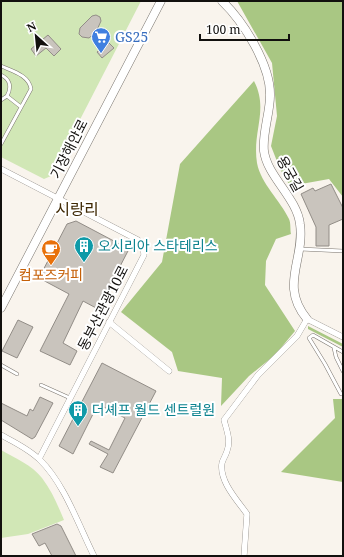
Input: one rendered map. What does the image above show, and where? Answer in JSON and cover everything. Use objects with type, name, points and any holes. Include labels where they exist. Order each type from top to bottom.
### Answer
[{"type":"main road","name":"기장해안로","points":[[1,308],[161,1]]},
{"type":"main road","name":"용궁길","points":[[222,1],[240,23],[265,66],[270,95],[264,150],[268,162],[297,212],[300,223],[299,248],[293,290],[296,302],[307,319]]},
{"type":"street","name":"동부산관광10로","points":[[1,170],[138,240],[143,246],[144,255],[39,459]]},
{"type":"street","points":[[244,556],[247,514],[229,490],[223,474],[222,464],[228,450],[229,440],[224,420],[258,375],[297,336],[307,319],[343,337]]},
{"type":"street","points":[[109,322],[169,371]]},
{"type":"street","points":[[1,435],[39,459],[60,487],[94,556]]},
{"type":"lane","points":[[1,66],[29,81],[31,89],[1,144]]},
{"type":"lane","points":[[1,75],[9,82],[10,89],[7,96],[1,100]]},
{"type":"lane","points":[[7,96],[21,107]]},
{"type":"lane","points":[[299,248],[343,251]]},
{"type":"lane","points":[[343,352],[312,335],[309,338],[341,394],[343,394]]},
{"type":"lane","points":[[334,348],[336,357],[343,371]]},
{"type":"lane","points":[[1,366],[18,374]]},
{"type":"lane","points":[[41,384],[70,399]]},
{"type":"green space","points":[[1,1],[141,1],[51,176],[44,179],[1,157]]},
{"type":"green space","points":[[237,1],[343,1],[343,197],[329,179],[290,186],[280,169],[271,146],[277,116],[272,63]]},
{"type":"green space","points":[[254,81],[260,102],[256,151],[257,163],[262,178],[289,219],[291,234],[276,239],[266,261],[265,285],[295,331],[275,355],[249,376],[221,406],[222,378],[178,371],[172,352],[121,312],[162,262],[180,164]]},
{"type":"green space","points":[[308,326],[343,344],[343,347],[308,329]]},
{"type":"green space","points":[[333,399],[343,399],[343,482],[281,472],[335,418]]},
{"type":"green space","points":[[1,450],[23,462],[38,473],[52,493],[64,520],[28,534],[1,538]]},
{"type":"building","points":[[96,15],[100,17],[101,21],[96,32],[89,38],[82,37],[79,34],[80,28],[92,16]]},
{"type":"building","points":[[48,35],[61,49],[54,56],[46,48],[36,56],[31,49]]},
{"type":"building","points":[[108,42],[114,48],[102,58],[97,52]]},
{"type":"building","points":[[331,184],[343,208],[343,219],[329,225],[329,246],[316,246],[316,227],[301,194],[313,188],[315,191]]},
{"type":"building","name":"오시리아 스타테리스","points":[[76,221],[129,249],[98,309],[83,301],[63,343],[77,351],[70,365],[40,351],[69,294],[39,278],[67,224]]},
{"type":"building","points":[[18,320],[33,327],[17,358],[2,351]]},
{"type":"building","name":"더셰프 월드 센트럴원","points":[[102,363],[156,391],[113,473],[100,467],[108,454],[89,444],[91,441],[109,450],[125,418],[98,404],[73,454],[59,446]]},
{"type":"building","points":[[40,397],[53,403],[35,437],[32,439],[1,420],[1,403],[27,416],[30,409],[33,411]]},
{"type":"building","points":[[57,524],[61,526],[76,556],[52,556],[45,543],[39,546],[32,534]]},
{"type":"place","name":"GS25","points":[[101,54]]},
{"type":"place","name":"오시리아 스타테리스","points":[[84,263]]},
{"type":"place","name":"컴포즈커피","points":[[51,266]]},
{"type":"place","name":"더셰프 월드 센트럴원","points":[[78,427]]},
{"type":"district","name":"시랑리","points":[[77,209]]}]
